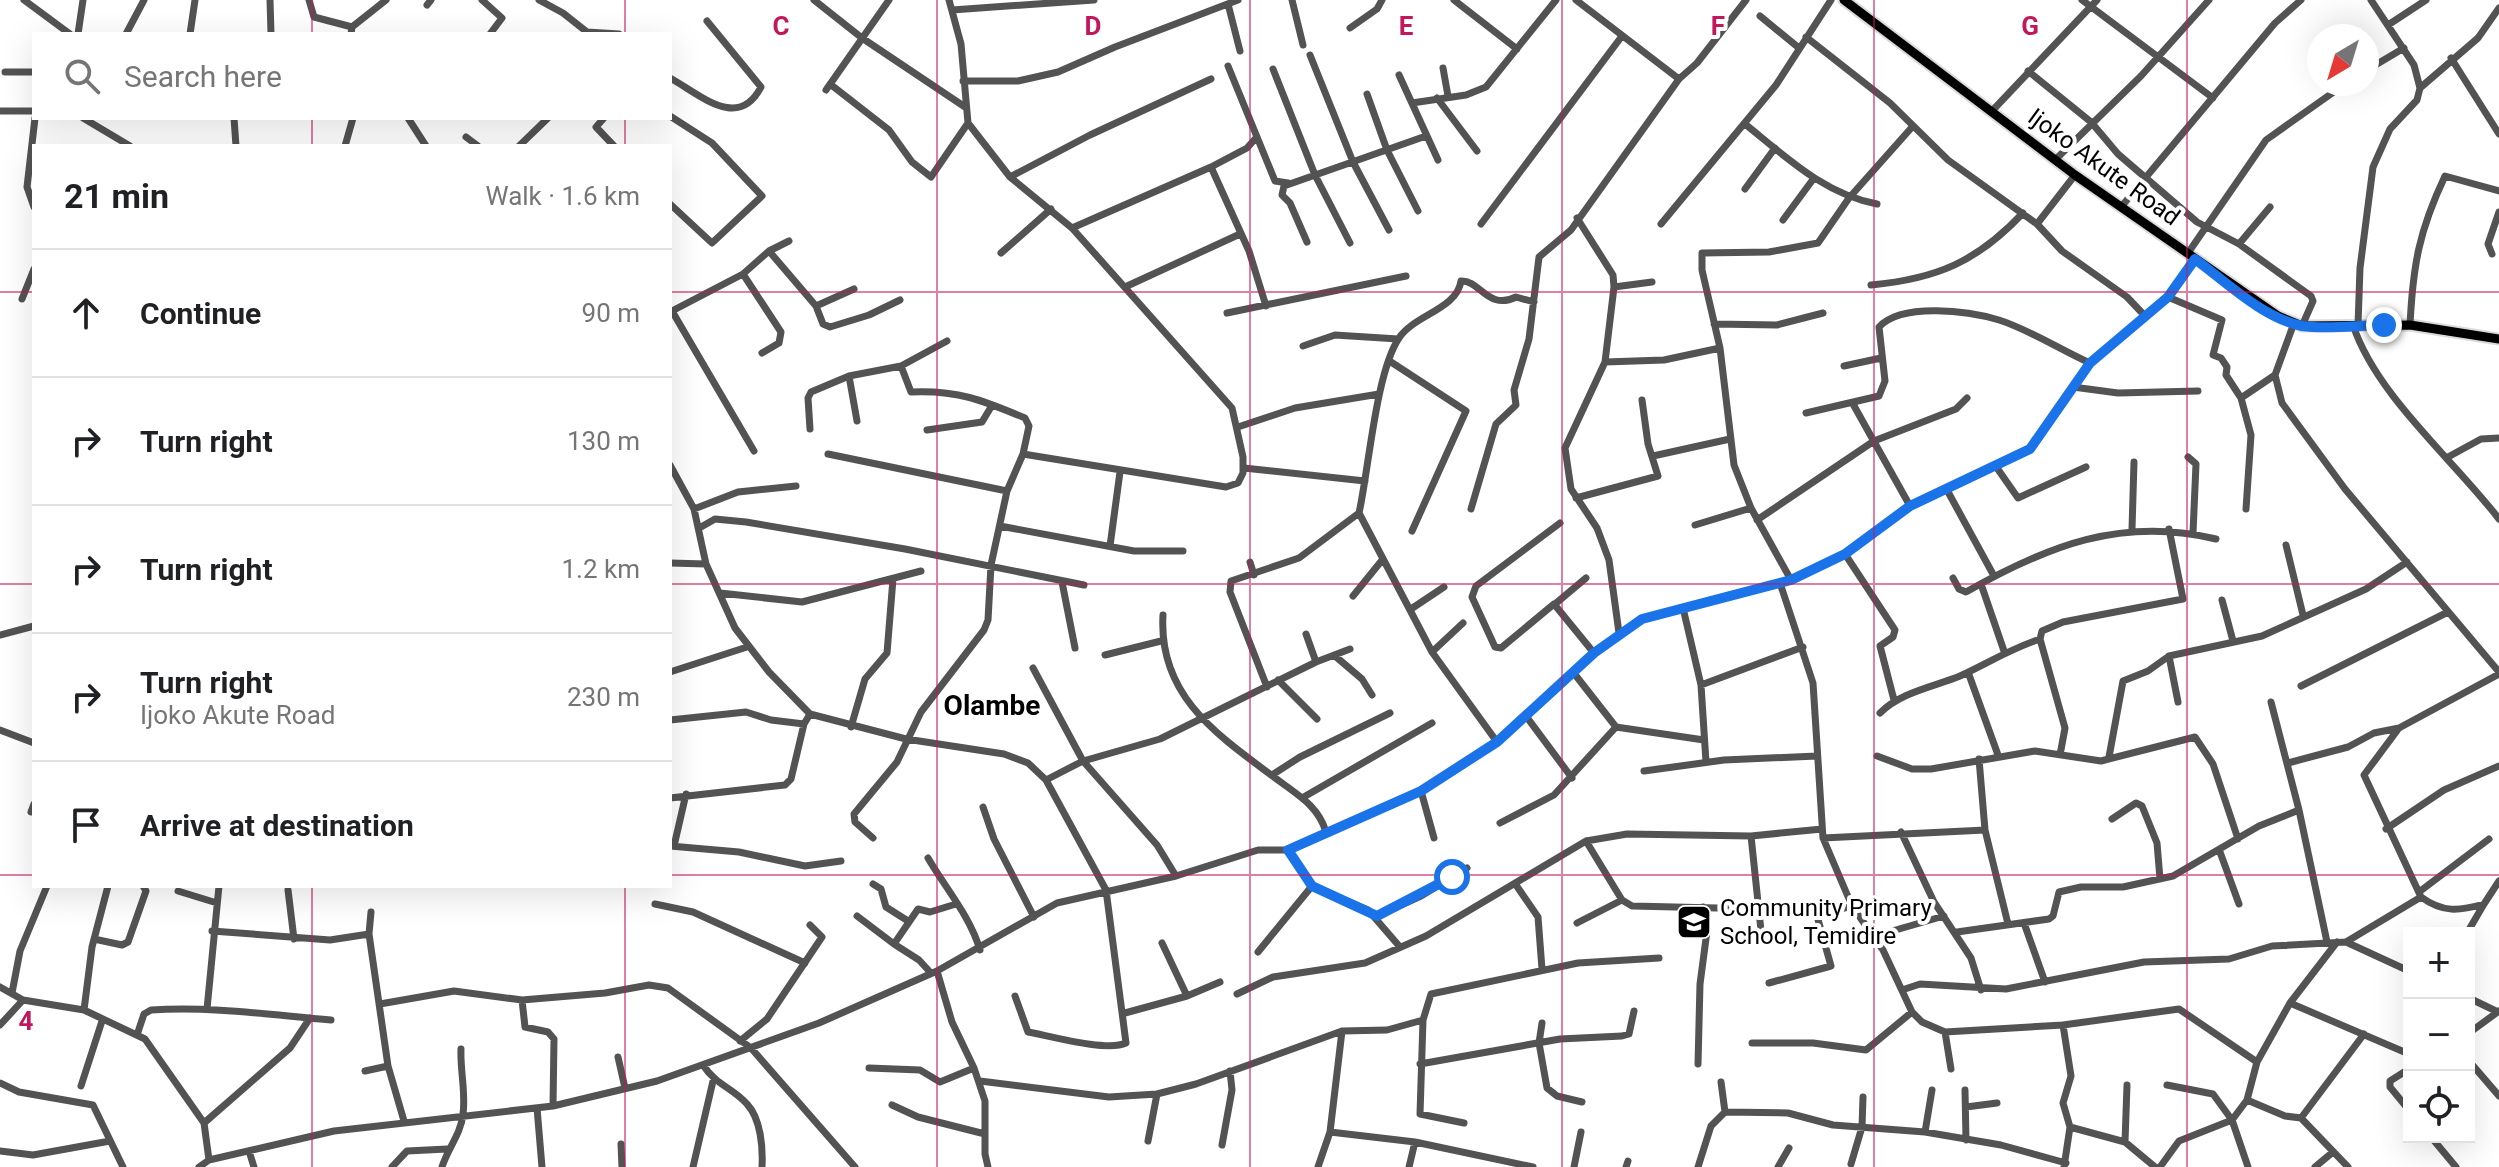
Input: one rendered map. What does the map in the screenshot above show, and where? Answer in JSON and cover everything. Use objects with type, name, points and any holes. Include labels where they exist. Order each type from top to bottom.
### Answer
[{"type":"main road","name":"Ijoko Akute Road","points":[[1847,1],[2057,158],[2075,175],[2243,294],[2298,324]]},
{"type":"main road","points":[[2298,324],[2410,325],[2499,339]]},
{"type":"street","points":[[24,0],[67,32]]},
{"type":"street","points":[[78,32],[83,0]]},
{"type":"street","points":[[127,32],[144,0]]},
{"type":"street","points":[[190,32],[195,0]]},
{"type":"street","points":[[270,0],[271,32]]},
{"type":"street","points":[[309,0],[314,17],[351,30],[386,0]]},
{"type":"street","points":[[482,0],[502,18],[492,32]]},
{"type":"street","points":[[539,0],[563,13],[587,32]]},
{"type":"street","points":[[814,0],[862,38],[965,107]]},
{"type":"street","points":[[889,0],[828,87],[889,130],[912,162],[931,177],[968,123]]},
{"type":"street","points":[[1023,454],[1226,487],[1238,483],[1244,468],[1236,416],[1224,399],[1072,228],[1010,177],[968,123],[961,44],[948,4],[1094,0]]},
{"type":"street","points":[[963,81],[1018,81],[1058,72],[1238,0]]},
{"type":"street","points":[[1292,0],[1303,45]]},
{"type":"street","points":[[1350,28],[1377,9],[1382,0]]},
{"type":"street","points":[[1454,0],[1517,49]]},
{"type":"street","points":[[1412,103],[1466,95],[1486,87],[1556,0]]},
{"type":"street","points":[[1576,0],[1679,79]]},
{"type":"street","points":[[1471,509],[1496,424],[1516,405],[1514,390],[1529,339],[1539,257],[1562,241],[1679,79],[1697,63],[1743,3],[1731,0]]},
{"type":"street","points":[[1661,224],[1745,124],[1831,0]]},
{"type":"street","points":[[2082,0],[2213,98]]},
{"type":"street","points":[[1992,111],[2097,0]]},
{"type":"street","points":[[2057,158],[2209,0]]},
{"type":"street","points":[[2121,207],[2275,23],[2301,0]]},
{"type":"street","points":[[2371,0],[2404,48],[2420,88]]},
{"type":"street","points":[[2388,25],[2426,0]]},
{"type":"street","points":[[1228,4],[1240,51]]},
{"type":"street","points":[[2499,8],[2495,23],[2420,88],[2417,100],[2390,129],[2373,167],[2364,219],[2356,325],[2363,355],[2381,382],[2499,519]]},
{"type":"street","points":[[1760,16],[1799,48]]},
{"type":"street","points":[[672,79],[721,107],[737,110],[752,103],[761,87],[707,21]]},
{"type":"street","points":[[1481,224],[1622,36]]},
{"type":"street","points":[[1806,37],[1871,86],[1948,160],[2037,224],[2062,251],[2127,297],[2145,316]]},
{"type":"street","points":[[2379,63],[2404,48]]},
{"type":"street","points":[[1310,55],[1353,162],[1389,230]]},
{"type":"street","points":[[2451,58],[2499,134]]},
{"type":"street","points":[[1228,66],[1255,139],[1275,181],[1294,182]]},
{"type":"street","points":[[1443,68],[1448,96]]},
{"type":"street","points":[[1273,69],[1315,175],[1350,243]]},
{"type":"street","points":[[2028,71],[2091,122],[2103,139],[2145,179],[2197,222],[2239,244],[2311,296],[2313,301],[2298,324],[2275,375],[2241,398]]},
{"type":"street","points":[[5,72],[32,72]]},
{"type":"street","points":[[1399,75],[1438,160]]},
{"type":"street","points":[[1010,177],[1090,135],[1211,79]]},
{"type":"street","points":[[1367,94],[1387,150],[1418,211]]},
{"type":"street","points":[[199,1167],[209,1160],[334,1131],[553,1106],[703,1065],[869,1002],[980,950],[1057,903],[1176,876],[1258,850],[1288,850],[1421,791],[1497,742],[1594,653],[1642,619],[1791,580],[1845,554],[1910,506],[1997,468],[2030,449],[2090,363],[2168,297],[2208,226],[2266,140],[2328,96]]},
{"type":"street","points":[[1437,98],[1477,151]]},
{"type":"street","points":[[0,111],[32,111]]},
{"type":"street","points":[[672,117],[712,143],[762,196],[712,243],[672,206]]},
{"type":"street","points":[[32,201],[27,187],[35,120]]},
{"type":"street","points":[[86,120],[127,144]]},
{"type":"street","points":[[234,120],[236,144]]},
{"type":"street","points":[[346,144],[352,120]]},
{"type":"street","points":[[411,120],[425,144]]},
{"type":"street","points":[[521,144],[546,120]]},
{"type":"street","points":[[602,120],[596,127],[612,144]]},
{"type":"street","points":[[1745,124],[1814,178],[1849,198],[1877,204]]},
{"type":"street","points":[[1791,580],[1751,508],[1734,465],[1720,348],[1702,270],[1702,253],[1769,252],[1818,243],[1849,198],[1913,126]]},
{"type":"street","points":[[1307,242],[1290,203],[1282,195],[1284,186],[1426,136]]},
{"type":"street","points":[[466,137],[475,144]]},
{"type":"street","points":[[1072,228],[1211,167],[1247,148],[1255,139]]},
{"type":"street","points":[[1745,189],[1775,148]]},
{"type":"street","points":[[1211,167],[1257,273],[1266,306]]},
{"type":"street","points":[[2037,224],[2075,175]]},
{"type":"street","points":[[2410,325],[2415,255],[2423,222],[2445,176],[2499,191]]},
{"type":"street","points":[[1783,220],[1814,178]]},
{"type":"street","points":[[2239,244],[2270,207]]},
{"type":"street","points":[[1001,253],[1051,209]]},
{"type":"street","points":[[2495,251],[2488,244],[2499,212]]},
{"type":"street","points":[[1871,285],[1926,278],[1954,266],[2002,235],[2023,213]]},
{"type":"street","points":[[1577,218],[1613,275],[1614,287],[1605,362],[1565,448],[1565,470],[1576,498],[1597,528],[1609,560],[1619,633]]},
{"type":"street","points":[[1125,287],[1240,234]]},
{"type":"street","points":[[672,311],[743,274],[769,251],[789,241]]},
{"type":"street","points":[[769,251],[816,306],[823,324],[834,327],[900,300]]},
{"type":"street","points":[[22,299],[32,274]]},
{"type":"street","points":[[743,274],[767,305],[781,332],[779,343],[762,353]]},
{"type":"street","points":[[1227,313],[1406,276]]},
{"type":"street","points":[[1497,742],[1432,652],[1359,513],[1379,394],[1398,339],[1414,321],[1449,301],[1461,281],[1474,284],[1484,296],[1509,300],[1516,297],[1534,302]]},
{"type":"street","points":[[1614,287],[1652,282]]},
{"type":"street","points":[[816,306],[854,289]]},
{"type":"street","points":[[2168,297],[2222,320],[2213,355],[2221,358],[2232,386],[2241,398],[2251,435],[2246,509]]},
{"type":"street","points":[[1806,413],[1853,404],[1883,392],[1878,330],[1883,323],[1907,312],[1926,309],[1998,319],[2090,363]]},
{"type":"street","points":[[1714,324],[1777,325],[1823,313]]},
{"type":"street","points":[[672,314],[754,451]]},
{"type":"street","points":[[1303,346],[1335,335],[1398,339]]},
{"type":"street","points":[[810,429],[809,394],[849,376],[901,366],[947,341]]},
{"type":"street","points":[[1605,362],[1664,360],[1720,348]]},
{"type":"street","points":[[1844,366],[1881,358]]},
{"type":"street","points":[[1391,362],[1466,411],[1412,531]]},
{"type":"street","points":[[873,838],[853,818],[897,762],[921,712],[984,630],[988,620],[991,565],[1007,491],[1023,454],[1027,420],[968,395],[947,390],[911,392],[901,366]]},
{"type":"street","points":[[2275,375],[2282,403],[2316,452],[2499,673],[2399,728],[2374,733],[2348,747],[2288,763]]},
{"type":"street","points":[[849,376],[857,421]]},
{"type":"street","points":[[2073,387],[2118,393],[2198,391]]},
{"type":"street","points":[[1238,427],[1295,408],[1379,394]]},
{"type":"street","points":[[1757,520],[1874,441],[1956,409],[1967,398]]},
{"type":"street","points":[[1576,498],[1654,480],[1658,472],[1642,400]]},
{"type":"street","points":[[1853,404],[1910,506]]},
{"type":"street","points":[[927,430],[982,422],[991,407]]},
{"type":"street","points":[[2448,457],[2481,439],[2499,438]]},
{"type":"street","points":[[1653,456],[1730,439]]},
{"type":"street","points":[[828,454],[1007,491]]},
{"type":"street","points":[[2188,457],[2196,464],[2193,533]]},
{"type":"street","points":[[2132,529],[2134,462]]},
{"type":"street","points":[[1997,468],[2018,498],[2086,467]]},
{"type":"street","points":[[1244,468],[1365,481]]},
{"type":"street","points":[[672,469],[701,527],[706,564],[747,647],[810,714],[906,739],[1004,754],[1028,763],[1046,780],[1106,890],[1112,953],[1125,1013],[1126,1043],[1120,1046],[1094,1044],[1028,1032],[1015,996]]},
{"type":"street","points":[[1110,546],[1120,472]]},
{"type":"street","points":[[694,509],[738,492],[796,486]]},
{"type":"street","points":[[1947,490],[1994,576]]},
{"type":"street","points":[[1695,525],[1751,508]]},
{"type":"street","points":[[1267,687],[1230,588],[1231,581],[1299,558],[1359,513]]},
{"type":"street","points":[[701,527],[715,519],[746,522],[991,565],[1084,585]]},
{"type":"street","points":[[1560,523],[1476,586],[1472,597],[1495,647],[1501,648],[1586,578]]},
{"type":"street","points":[[1000,526],[1134,551],[1183,551]]},
{"type":"street","points":[[1953,578],[1962,592],[2060,546],[2132,529],[2169,529],[2216,539]]},
{"type":"street","points":[[2060,755],[2065,728],[2040,639],[2042,631],[2050,626],[2183,599],[2169,529]]},
{"type":"street","points":[[2286,545],[2303,615]]},
{"type":"street","points":[[1845,554],[1895,630],[1893,637],[1880,646],[1894,700]]},
{"type":"street","points":[[1353,596],[1383,559]]},
{"type":"street","points":[[1250,562],[1254,575]]},
{"type":"street","points":[[2109,757],[2123,681],[2148,671],[2169,656],[2262,636],[2366,589],[2407,562]]},
{"type":"street","points":[[672,563],[706,564]]},
{"type":"street","points":[[720,593],[802,602],[921,571]]},
{"type":"street","points":[[851,727],[865,679],[887,653],[893,579]]},
{"type":"street","points":[[1062,582],[1075,648]]},
{"type":"street","points":[[1780,583],[1803,647],[1815,698],[1823,833],[1852,906],[1875,936],[1912,1012],[1922,1022],[1945,1032],[2063,1025],[2179,1009],[2257,1062]]},
{"type":"street","points":[[1981,584],[2004,651]]},
{"type":"street","points":[[1411,609],[1444,587]]},
{"type":"street","points":[[2222,600],[2233,641]]},
{"type":"street","points":[[1555,604],[1594,653]]},
{"type":"street","points":[[1683,608],[1701,685],[1706,762]]},
{"type":"street","points":[[2301,686],[2448,612]]},
{"type":"street","points":[[1163,615],[1161,641],[1182,692],[1198,718],[1319,813],[1326,832]]},
{"type":"street","points":[[1432,652],[1463,623]]},
{"type":"street","points":[[0,635],[32,627]]},
{"type":"street","points":[[1306,634],[1316,662]]},
{"type":"street","points":[[1880,713],[1894,700],[1968,672],[2004,651],[2040,639]]},
{"type":"street","points":[[1105,655],[1161,641]]},
{"type":"street","points":[[672,671],[747,647]]},
{"type":"street","points":[[1701,685],[1803,647]]},
{"type":"street","points":[[1046,780],[1083,761],[1160,739],[1278,680],[1350,649]]},
{"type":"street","points":[[1335,656],[1362,679],[1372,695]]},
{"type":"street","points":[[2169,656],[2178,702]]},
{"type":"street","points":[[1033,668],[1083,761],[1157,845],[1176,876]]},
{"type":"street","points":[[1573,672],[1616,727],[1704,740]]},
{"type":"street","points":[[1968,672],[1998,755]]},
{"type":"street","points":[[1278,680],[1317,719]]},
{"type":"street","points":[[2271,702],[2299,810],[2327,942]]},
{"type":"street","points":[[672,720],[746,712],[804,724]]},
{"type":"street","points":[[1272,775],[1300,757],[1390,713]]},
{"type":"street","points":[[672,798],[774,789],[785,785],[791,779],[804,724],[810,714]]},
{"type":"street","points":[[1526,716],[1572,778]]},
{"type":"street","points":[[1302,798],[1432,723]]},
{"type":"street","points":[[1500,823],[1542,804],[1572,778],[1616,727]]},
{"type":"street","points":[[2399,728],[2364,775],[2386,829],[2420,894],[2436,908],[2459,911],[2484,904]]},
{"type":"street","points":[[0,730],[32,742]]},
{"type":"street","points":[[1877,756],[1912,769],[1931,769],[2035,751],[2101,761],[2195,737],[2213,764],[2238,839]]},
{"type":"street","points":[[1644,771],[1706,762],[1817,756]]},
{"type":"street","points":[[1979,759],[1985,830],[2008,924]]},
{"type":"street","points":[[2386,829],[2444,790],[2499,766]]},
{"type":"street","points":[[1421,791],[1434,838]]},
{"type":"street","points":[[686,794],[672,846],[752,854],[805,866],[841,861]]},
{"type":"street","points":[[2112,819],[2136,803],[2142,806],[2157,843],[2160,879]]},
{"type":"street","points":[[983,807],[994,839],[1034,917]]},
{"type":"street","points":[[1957,932],[2053,916],[2059,892],[2081,887],[2123,887],[2184,872],[2238,839],[2299,810]]},
{"type":"street","points":[[1237,994],[1273,977],[1341,968],[1400,947],[1454,922],[1586,841],[1627,834],[1751,836],[1985,830]]},
{"type":"street","points":[[1901,832],[1944,916],[1971,958],[1981,990]]},
{"type":"street","points":[[1751,836],[1762,940]]},
{"type":"street","points":[[2070,1127],[2125,1142],[2157,1167],[2179,1141],[2232,1120],[2247,1100],[2257,1062],[2290,1003],[2342,942],[2420,894],[2489,839]]},
{"type":"street","points":[[1586,841],[1622,900],[1632,906],[1760,909]]},
{"type":"street","points":[[1288,850],[1312,886],[1377,916],[1400,947]]},
{"type":"street","points":[[2220,852],[2239,904]]},
{"type":"street","points":[[928,858],[956,904],[972,923],[980,950]]},
{"type":"street","points":[[1377,916],[1421,896],[1467,868]]},
{"type":"street","points":[[2471,927],[2499,881]]},
{"type":"street","points":[[873,884],[881,889],[886,907],[908,921]]},
{"type":"street","points":[[1516,885],[1538,917],[1542,969]]},
{"type":"street","points":[[1258,952],[1312,886]]},
{"type":"street","points":[[12,993],[20,951],[46,888]]},
{"type":"street","points":[[84,1010],[94,939],[107,888]]},
{"type":"street","points":[[94,939],[122,945],[128,942],[146,891],[144,888]]},
{"type":"street","points":[[207,1009],[212,931],[219,888]]},
{"type":"street","points":[[288,890],[294,939]]},
{"type":"street","points":[[178,891],[217,903]]},
{"type":"street","points":[[1577,923],[1622,900]]},
{"type":"street","points":[[655,904],[693,912],[805,963]]},
{"type":"street","points":[[894,944],[918,909],[930,912],[956,904]]},
{"type":"street","points":[[1769,983],[1831,966],[1817,916],[1852,906]]},
{"type":"street","points":[[1698,1064],[1700,984],[1707,931],[1703,907]]},
{"type":"street","points":[[371,912],[369,934],[388,1066],[404,1121]]},
{"type":"street","points":[[857,916],[934,972],[952,1022],[980,1081],[987,1116],[985,1134],[989,1167]]},
{"type":"street","points":[[1875,936],[1944,916]]},
{"type":"street","points":[[2024,923],[2045,982]]},
{"type":"street","points":[[740,1041],[767,1019],[822,937],[810,925]]},
{"type":"street","points":[[212,931],[330,940],[369,934]]},
{"type":"street","points":[[1902,990],[1920,984],[1981,990],[2045,982],[2144,962],[2229,959],[2272,946],[2327,942],[2342,942],[2403,968]]},
{"type":"street","points":[[1162,943],[1187,996]]},
{"type":"street","points":[[1464,1123],[1420,1114],[1423,1020],[1431,994],[1437,990],[1578,963],[1659,958]]},
{"type":"street","points":[[1125,1013],[1187,996],[1220,982]]},
{"type":"street","points":[[380,1004],[454,991],[522,1000],[659,985],[695,1004],[751,1048],[855,1167]]},
{"type":"street","points":[[0,987],[23,1000],[84,1010],[102,1021],[138,1032],[152,1046],[204,1123],[209,1160]]},
{"type":"street","points":[[2471,999],[2498,1011],[2475,1028]]},
{"type":"street","points":[[0,1025],[23,1000]]},
{"type":"street","points":[[522,1000],[525,1027],[548,1032],[554,1039],[553,1106]]},
{"type":"street","points":[[2290,1003],[2403,1051]]},
{"type":"street","points":[[138,1032],[144,1014],[151,1010],[207,1009],[331,1020]]},
{"type":"street","points":[[1420,1064],[1539,1043],[1622,1036],[1629,1034],[1634,1011]]},
{"type":"street","points":[[1752,1043],[1813,1043],[1866,1050],[1912,1012]]},
{"type":"street","points":[[204,1123],[290,1048],[310,1018]]},
{"type":"street","points":[[980,1081],[1109,1097],[1157,1094],[1342,1031],[1387,1030],[1423,1020]]},
{"type":"street","points":[[81,1086],[102,1021]]},
{"type":"street","points":[[1542,1023],[1539,1043],[1547,1088],[1557,1096],[1582,1102]]},
{"type":"street","points":[[1698,1167],[1711,1126],[1725,1112],[1788,1113],[1833,1125],[1925,1132],[2001,1145],[2065,1165],[2070,1127],[2063,1103],[2071,1076],[2063,1025]]},
{"type":"street","points":[[1318,1167],[1330,1132],[1342,1031]]},
{"type":"street","points":[[1945,1032],[1951,1069]]},
{"type":"street","points":[[2301,1118],[2364,1034]]},
{"type":"street","points":[[392,1167],[407,1151],[447,1149],[456,1142],[463,1114],[461,1049]]},
{"type":"street","points":[[618,1057],[625,1088]]},
{"type":"street","points":[[703,1065],[713,1081],[746,1102],[751,1110],[763,1149],[762,1167]]},
{"type":"street","points":[[365,1071],[388,1066]]},
{"type":"street","points":[[869,1068],[902,1072],[916,1069],[940,1082],[974,1068]]},
{"type":"street","points":[[2475,1068],[2499,1096]]},
{"type":"street","points":[[1222,1145],[1232,1090],[1230,1071]]},
{"type":"street","points":[[2403,1073],[2390,1081],[2403,1101]]},
{"type":"street","points":[[693,1167],[713,1081]]},
{"type":"street","points":[[1721,1082],[1725,1112]]},
{"type":"street","points":[[0,1083],[19,1092],[93,1105],[123,1167]]},
{"type":"street","points":[[2125,1142],[2127,1085]]},
{"type":"street","points":[[2167,1085],[2209,1091],[2232,1120],[2248,1167]]},
{"type":"street","points":[[1925,1132],[1932,1090]]},
{"type":"street","points":[[1965,1090],[1966,1140]]},
{"type":"street","points":[[1148,1141],[1157,1094]]},
{"type":"street","points":[[1851,1164],[1862,1127],[1863,1097]]},
{"type":"street","points":[[2247,1100],[2285,1116],[2301,1118],[2348,1167]]},
{"type":"street","points":[[1966,1107],[1997,1103]]},
{"type":"street","points":[[892,1105],[918,1117],[985,1134]]},
{"type":"street","points":[[537,1108],[542,1167]]},
{"type":"street","points":[[1330,1132],[1415,1142],[1533,1167]]},
{"type":"street","points":[[1574,1167],[1581,1132]]},
{"type":"street","points":[[0,1151],[33,1155],[110,1141]]},
{"type":"street","points":[[1409,1167],[1415,1142]]},
{"type":"street","points":[[2436,1143],[2456,1167]]},
{"type":"street","points":[[621,1144],[622,1167]]},
{"type":"street","points":[[1778,1167],[1789,1148]]},
{"type":"street","points":[[442,1167],[447,1149]]},
{"type":"street","points":[[249,1151],[254,1167]]},
{"type":"street","points":[[2315,1167],[2333,1152]]},
{"type":"street","points":[[1481,1156],[1483,1167]]},
{"type":"place","name":"Community Primary School, Temidire","points":[[1694,922]]},
{"type":"district","name":"Olambe","points":[[992,705]]},
{"type":"route","points":[[1452,877],[1421,896],[1377,916],[1312,886],[1288,850],[1421,791],[1497,742],[1594,653],[1642,619],[1791,580],[1845,554],[1910,506],[1997,468],[2030,449],[2040,439],[2090,363],[2168,297],[2195,259],[2278,316],[2302,326],[2384,325]]}]
